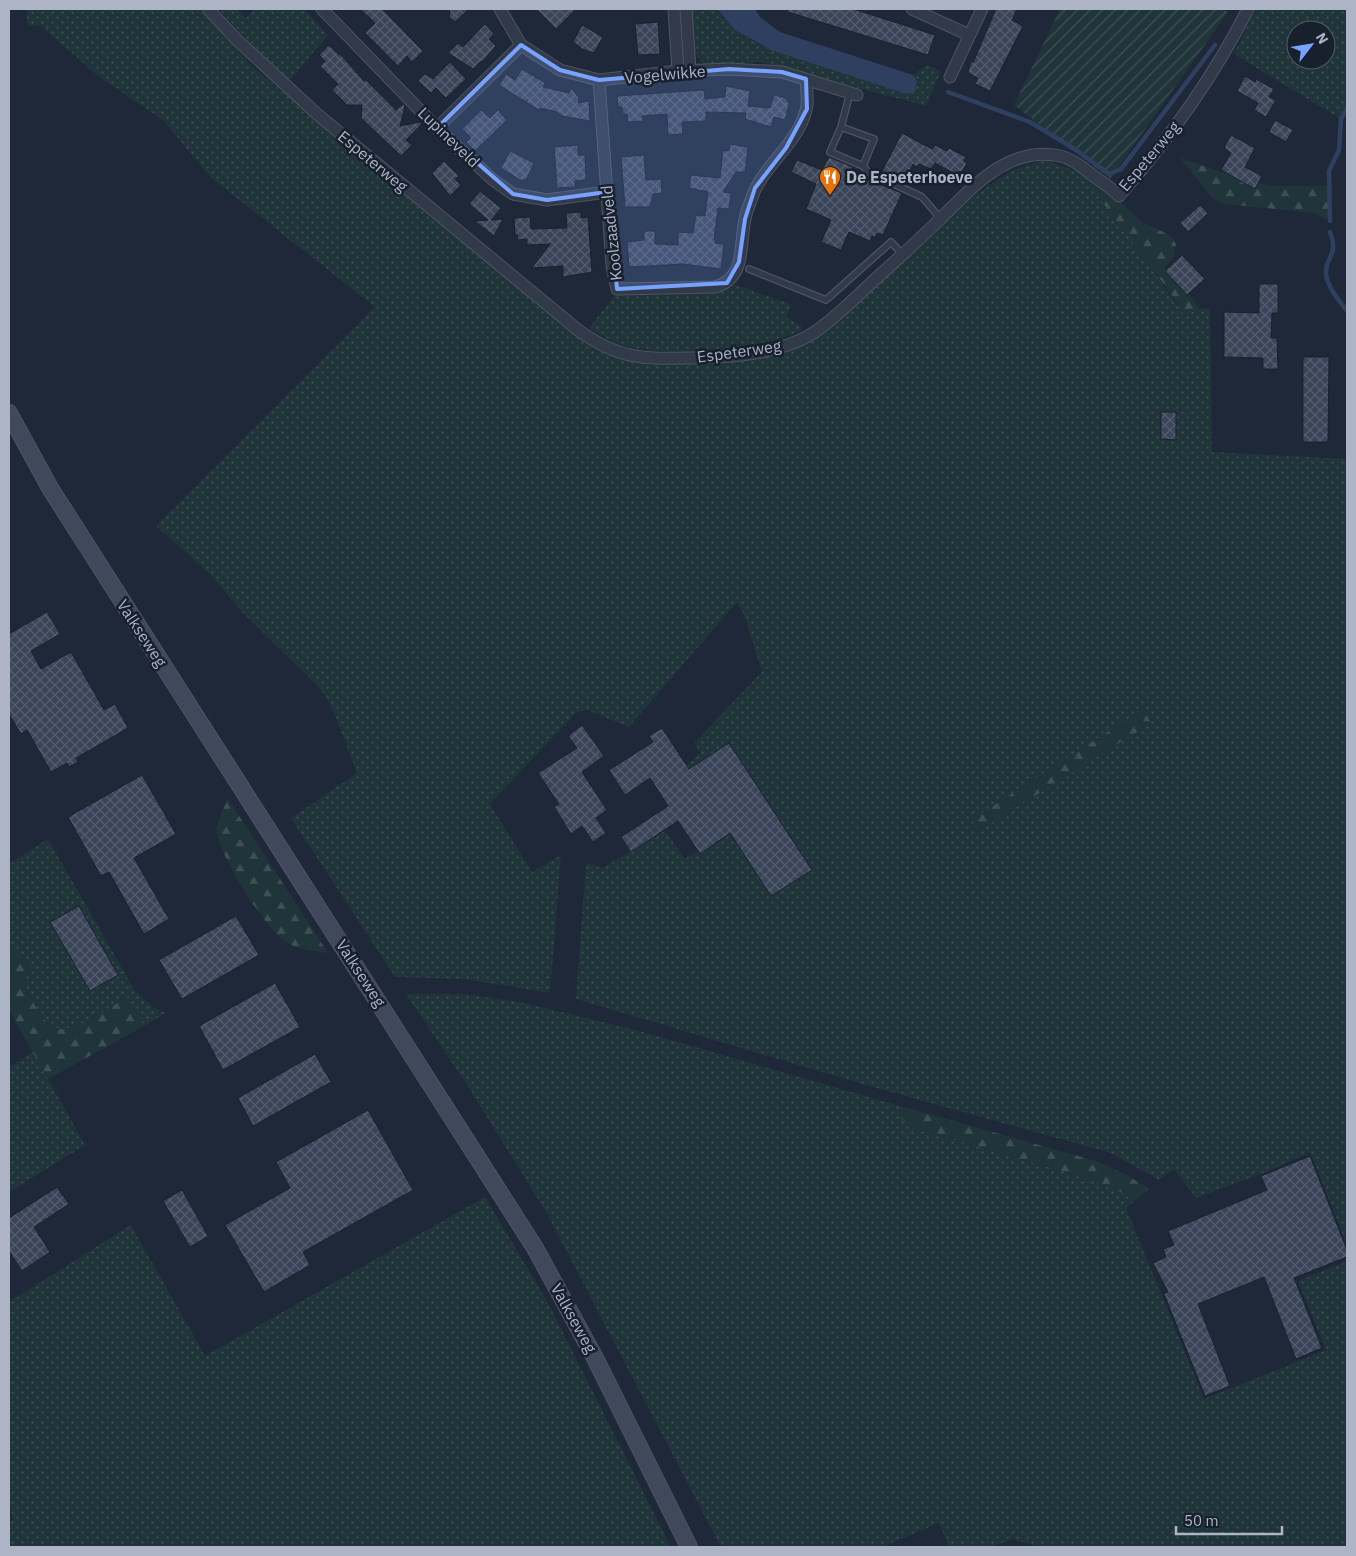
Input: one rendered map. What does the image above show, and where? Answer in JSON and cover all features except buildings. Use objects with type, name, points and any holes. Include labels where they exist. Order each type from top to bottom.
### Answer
[{"type":"main road","name":"Valkseweg","points":[[9,413],[50,488],[535,1248],[595,1358],[689,1547]]},
{"type":"street","name":"Espeterweg","points":[[208,9],[239,42],[317,114],[578,330],[606,348],[641,359],[713,357],[788,345],[818,330],[941,219],[983,178],[1006,163],[1031,155],[1060,156],[1075,162],[1119,196],[1161,147],[1219,65],[1248,9]]},
{"type":"street","name":"Lupineveld","points":[[322,9],[438,128],[493,180],[512,194],[547,200],[607,192]]},
{"type":"street","name":"Vogelwikke","points":[[500,9],[521,45],[560,70],[599,80],[690,70],[755,70],[782,72],[853,94]]},
{"type":"street","points":[[674,9],[678,71]]},
{"type":"street","points":[[686,9],[690,70]]},
{"type":"street","points":[[912,9],[969,35]]},
{"type":"street","points":[[950,77],[982,9]]},
{"type":"street","points":[[438,128],[521,45]]},
{"type":"street","name":"Koolzaadveld","points":[[599,80],[612,266],[617,289],[715,287],[727,284],[739,262],[745,219],[756,188],[769,166],[790,141],[807,109],[806,79]]},
{"type":"lane","points":[[853,94],[830,152],[863,166],[868,172],[922,197],[941,219]]},
{"type":"lane","points":[[841,127],[874,139],[863,166]]},
{"type":"lane","points":[[749,269],[826,300],[891,242],[902,254]]},
{"type":"highlighted area","points":[[521,45],[560,70],[599,80],[729,69],[782,72],[806,79],[807,109],[786,148],[755,188],[745,219],[739,262],[727,283],[617,289],[607,192],[547,200],[513,194],[437,128]]},
{"type":"green space","points":[[26,9],[199,9],[254,68],[598,348],[687,362],[817,336],[838,322],[966,201],[1011,171],[1044,160],[1080,172],[1131,239],[1185,316],[1199,308],[1210,309],[1212,452],[1347,459],[1347,1245],[1310,1152],[1269,1171],[1196,1198],[1174,1169],[1159,1180],[1111,1153],[869,1086],[576,999],[586,863],[602,868],[665,831],[685,859],[727,829],[684,767],[701,753],[694,743],[762,672],[745,617],[737,602],[629,727],[587,710],[577,712],[490,804],[532,872],[561,855],[550,993],[465,979],[395,977],[291,818],[357,773],[327,698],[316,684],[243,613],[209,573],[156,526],[375,307],[210,177],[164,121],[98,76],[40,25],[28,26]]},
{"type":"green space","points":[[219,9],[237,9],[246,18],[255,9],[304,9],[328,35],[290,80],[258,52]]},
{"type":"green space","points":[[692,9],[717,9],[722,17],[744,36],[771,50],[917,81],[913,75],[926,65],[941,71],[926,106],[762,62],[705,64],[696,53],[692,39]]},
{"type":"green space","points":[[1060,9],[1223,9],[1228,12],[1110,179],[1014,105]]},
{"type":"green space","points":[[1256,9],[1347,9],[1347,106],[1339,118],[1234,54]]},
{"type":"green space","points":[[1180,158],[1252,182],[1273,186],[1333,186],[1329,220],[1314,213],[1224,204],[1213,199]]},
{"type":"green space","points":[[1080,172],[1094,180],[1141,222],[1170,235],[1176,244],[1174,257],[1164,268],[1187,292],[1199,308],[1185,316],[1171,294]]},
{"type":"green space","points":[[731,285],[737,285],[792,305],[786,317],[802,327],[802,330],[763,343],[683,352],[634,348],[616,343],[589,328],[615,295],[718,293]]},
{"type":"green space","points":[[1143,709],[1151,723],[977,832],[976,817]]},
{"type":"green space","points":[[228,799],[328,953],[300,948],[284,941],[276,934],[254,906],[232,870],[218,838],[218,824]]},
{"type":"green space","points":[[48,839],[135,991],[153,1007],[166,1013],[144,1026],[127,997],[90,1020],[69,1028],[59,1029],[51,1026],[40,1015],[27,988],[26,977],[30,967],[9,943],[9,864]]},
{"type":"green space","points":[[9,943],[31,967],[26,981],[30,997],[39,1012],[51,1026],[59,1029],[79,1025],[101,1014],[127,997],[144,1026],[48,1079],[9,1010]]},
{"type":"green space","points":[[406,994],[464,994],[520,1002],[636,1030],[900,1106],[903,1120],[921,1130],[1093,1180],[1125,1194],[1133,1202],[1126,1208],[1204,1399],[1326,1350],[1298,1281],[1347,1261],[1347,1547],[1039,1547],[1012,1539],[992,1547],[949,1547],[939,1523],[887,1545],[888,1547],[721,1547],[546,1212],[469,1088]]},
{"type":"green space","points":[[33,1052],[85,1145],[9,1192],[9,1067]]},
{"type":"green space","points":[[900,1106],[1096,1161],[1127,1175],[1149,1189],[1133,1202],[1125,1194],[1093,1180],[911,1126],[903,1120]]},
{"type":"green space","points":[[485,1197],[547,1301],[671,1547],[9,1547],[9,1525],[13,1519],[9,1502],[9,1302],[131,1225],[205,1356]]},
{"type":"water","points":[[717,9],[755,9],[761,18],[780,32],[913,75],[917,81],[915,92],[907,94],[771,50],[735,30]]},
{"type":"waterway","points":[[948,92],[1030,122],[1073,148],[1109,174],[1121,169],[1215,45]]},
{"type":"waterway","points":[[1330,221],[1329,171],[1339,150],[1341,119],[1347,109]]},
{"type":"waterway","points":[[1330,232],[1333,251],[1328,262],[1327,278],[1334,293],[1347,311]]},
{"type":"place","name":"De Espeterhoeve","points":[[830,196]]}]
